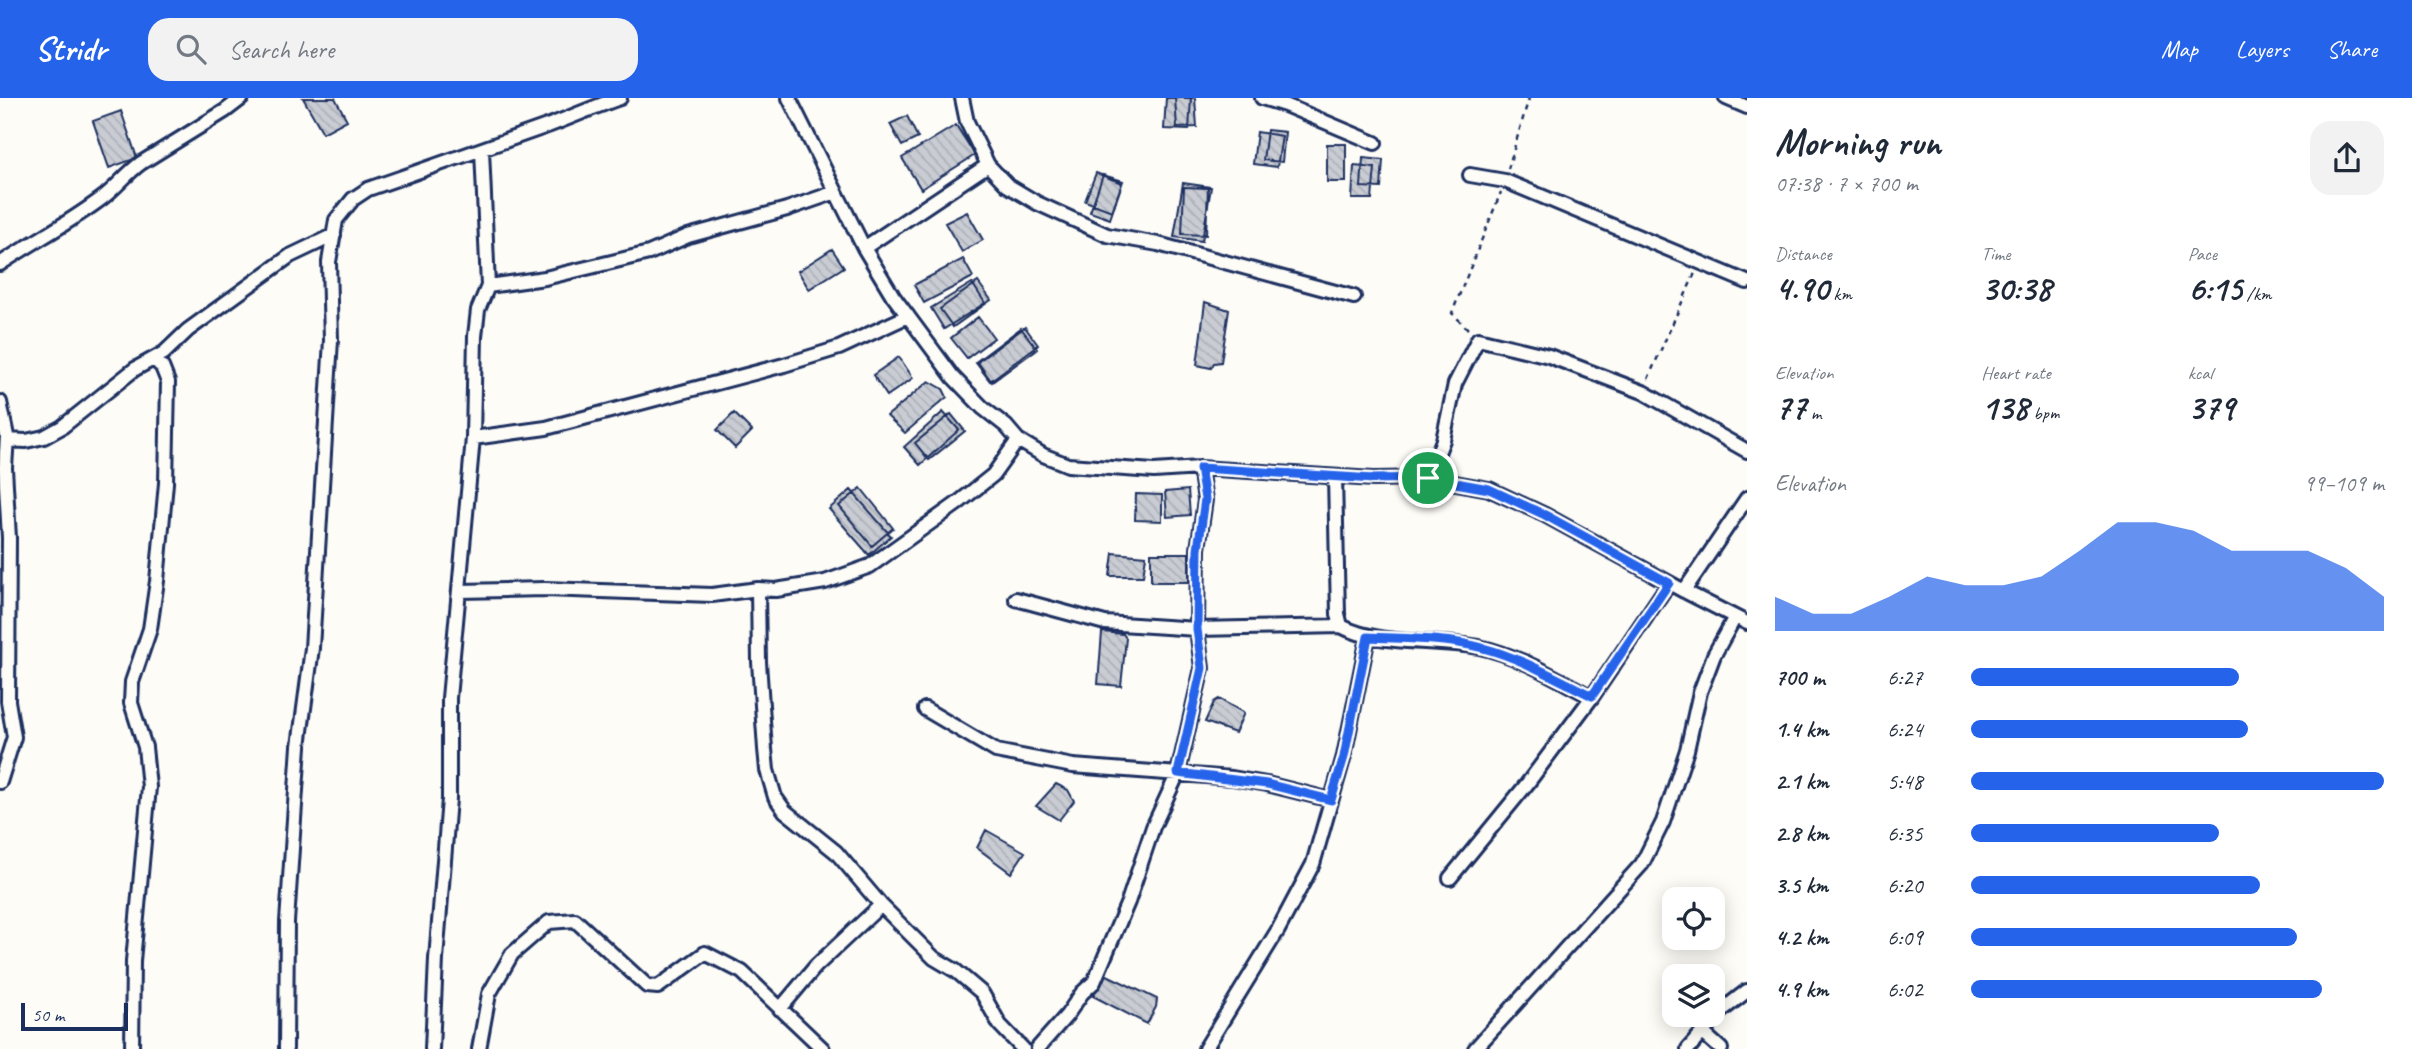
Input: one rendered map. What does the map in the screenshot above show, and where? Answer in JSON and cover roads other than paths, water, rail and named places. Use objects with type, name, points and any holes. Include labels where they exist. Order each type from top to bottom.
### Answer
[{"type":"street","points":[[0,264],[99,200],[141,163],[243,98]]},
{"type":"street","points":[[286,1049],[288,922],[299,746],[312,648],[331,340],[329,262],[336,220],[353,199],[369,189],[620,98]]},
{"type":"street","points":[[790,98],[864,248],[893,296],[953,377],[1018,440],[1068,465],[1154,471],[1200,468],[1374,479],[1428,478],[1489,489],[1545,515],[1741,620],[1714,655],[1699,692],[1687,750],[1663,822],[1642,864],[1475,1049]]},
{"type":"street","points":[[962,98],[967,122],[988,165],[1007,185],[1037,202],[1107,234],[1233,263],[1354,297]]},
{"type":"street","points":[[1262,98],[1375,143]]},
{"type":"street","points":[[1726,98],[1747,107]]},
{"type":"street","points":[[432,1049],[436,959],[449,799],[449,698],[473,438],[475,336],[478,310],[488,286],[482,150]]},
{"type":"street","points":[[864,248],[988,165]]},
{"type":"street","points":[[1470,175],[1505,181],[1747,282]]},
{"type":"street","points":[[488,286],[545,278],[649,253],[688,236],[787,209],[836,192]]},
{"type":"street","points":[[7,440],[44,438],[62,427],[135,369],[155,360],[177,343],[188,330],[290,256],[334,235]]},
{"type":"street","points":[[473,438],[546,428],[784,365],[839,348],[908,316]]},
{"type":"street","points":[[1428,478],[1443,440],[1455,384],[1478,339],[1549,356],[1643,392],[1747,451]]},
{"type":"street","points":[[132,1049],[133,961],[140,910],[141,863],[149,787],[145,747],[131,703],[132,682],[150,629],[166,483],[168,382],[162,367],[155,360]]},
{"type":"street","points":[[0,402],[7,440],[2,469],[9,538],[4,658],[14,737],[0,782]]},
{"type":"street","points":[[460,591],[544,589],[712,595],[758,589],[776,590],[825,582],[870,566],[993,475],[1018,440]]},
{"type":"street","points":[[1037,1049],[1094,982],[1128,902],[1153,827],[1178,773],[1202,668],[1197,629],[1198,549],[1205,499],[1200,468]]},
{"type":"street","points":[[1335,477],[1338,614],[1341,626]]},
{"type":"street","points":[[1684,591],[1747,498]]},
{"type":"street","points":[[1450,878],[1527,784],[1592,696],[1669,583]]},
{"type":"street","points":[[758,589],[759,662],[765,749],[767,770],[775,797],[785,811],[836,852],[881,905],[933,958],[956,971],[982,993],[1007,1035],[1023,1049]]},
{"type":"street","points":[[1016,598],[1105,623],[1197,629],[1341,626],[1368,637],[1482,648],[1514,659],[1592,696]]},
{"type":"street","points":[[1205,1049],[1279,930],[1313,863],[1344,757],[1368,637]]},
{"type":"street","points":[[925,709],[996,751],[1073,766],[1178,773],[1267,784],[1331,800]]},
{"type":"street","points":[[780,1009],[816,966],[881,905]]},
{"type":"street","points":[[479,1049],[489,994],[512,954],[549,922],[564,919],[575,920],[647,986],[658,987],[705,953],[742,972],[824,1049]]},
{"type":"street","points":[[1688,1049],[1721,1011],[1747,991]]},
{"type":"street","points":[[1702,1032],[1721,1049]]}]
